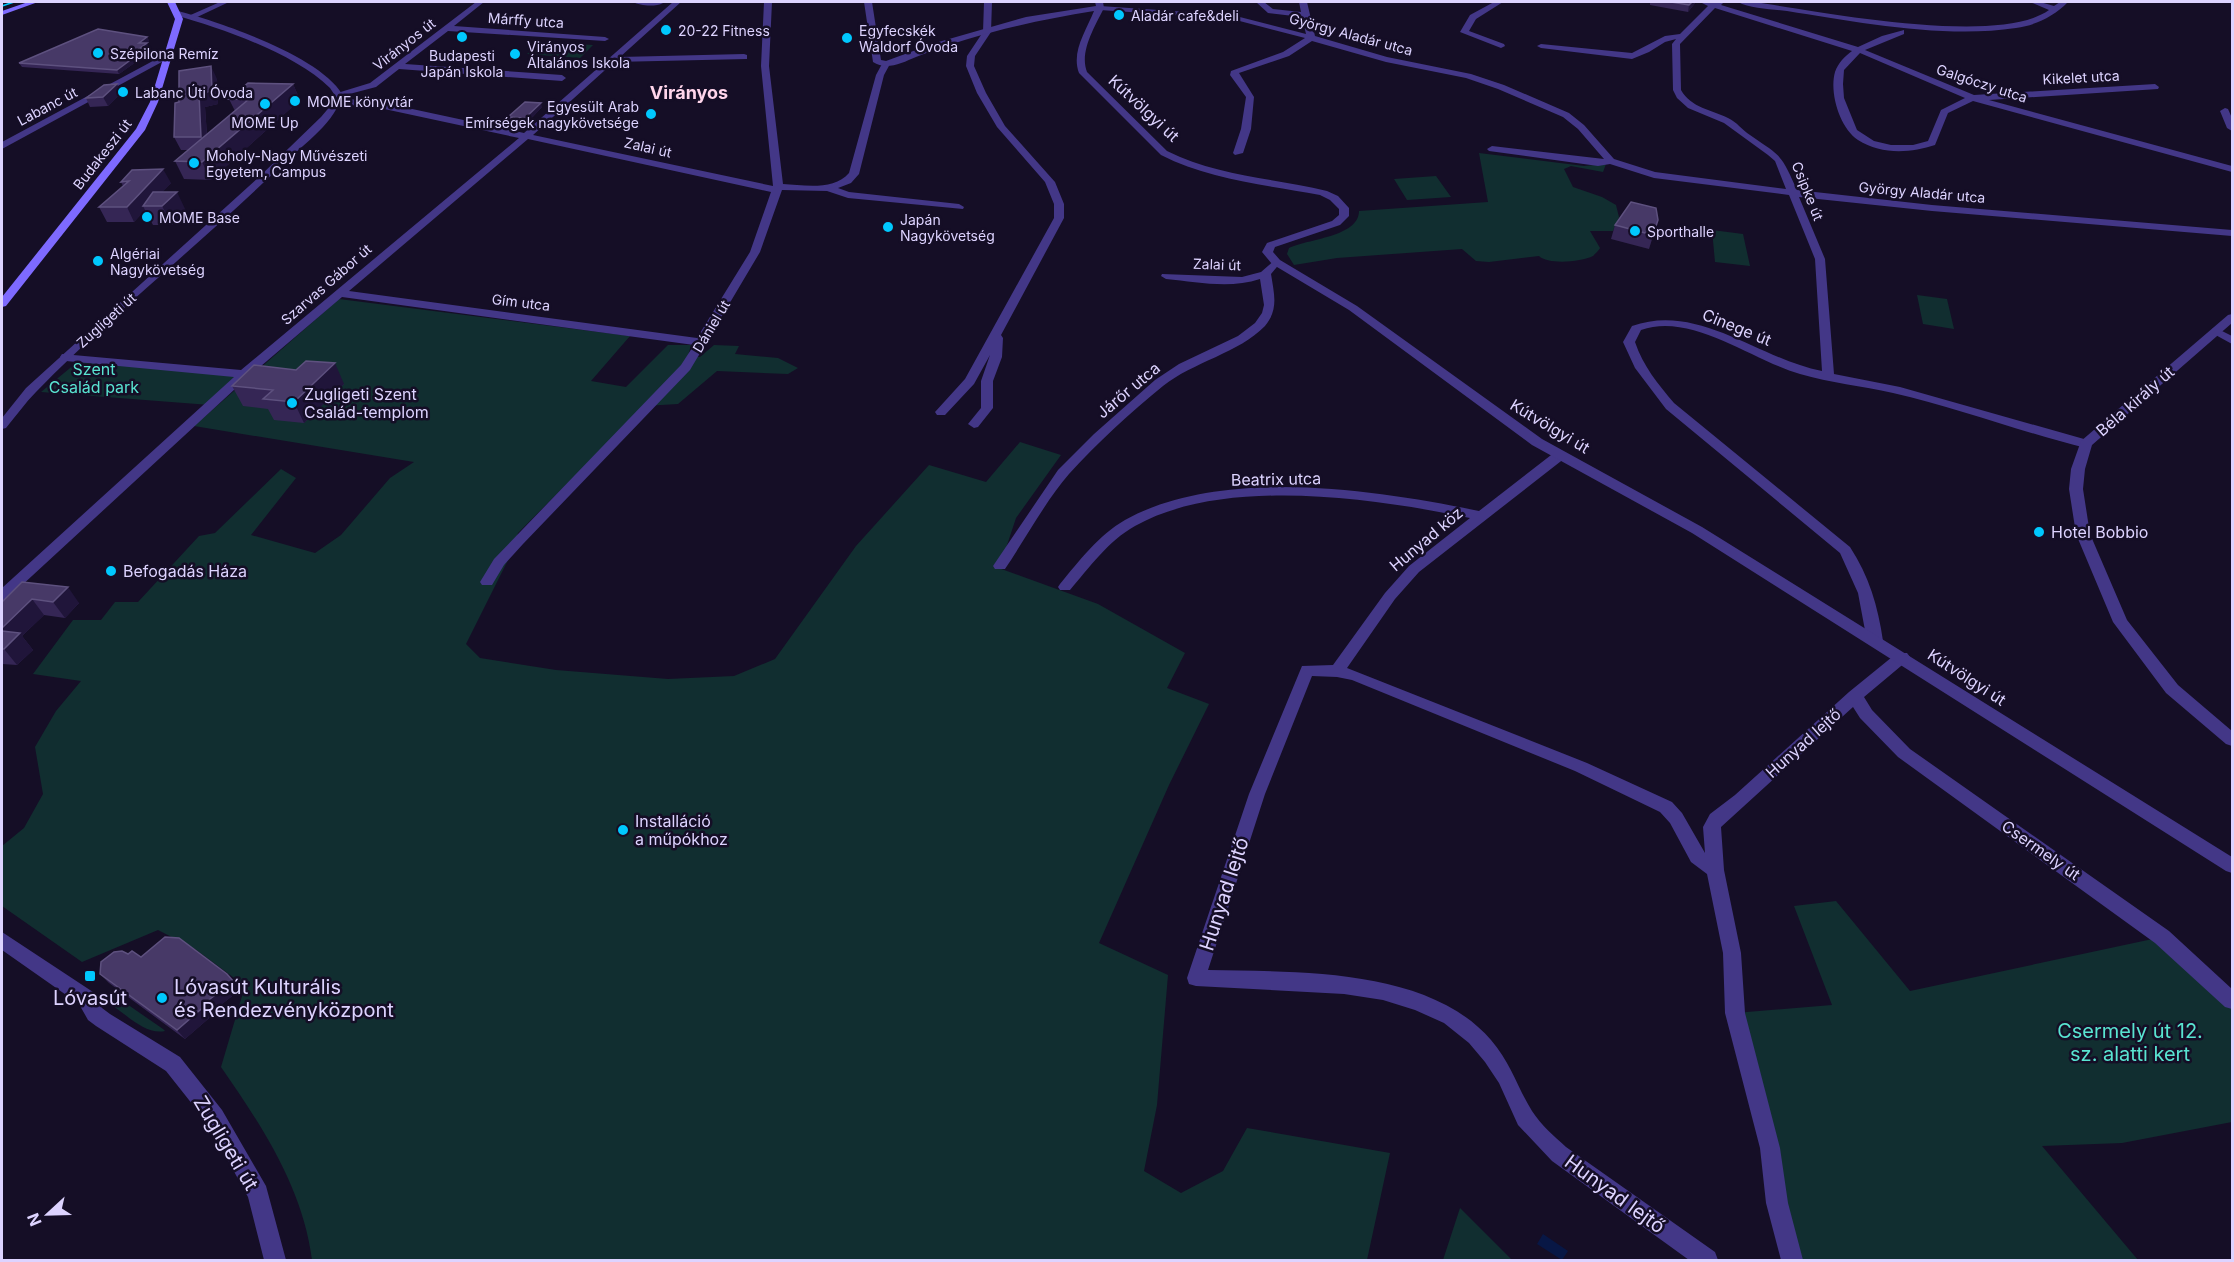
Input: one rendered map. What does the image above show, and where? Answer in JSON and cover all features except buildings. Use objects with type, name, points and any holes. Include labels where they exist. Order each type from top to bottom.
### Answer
[{"type":"main road","points":[[2,13],[34,2]]},
{"type":"main road","points":[[171,2],[178,13]]},
{"type":"main road","name":"Budakeszi út","points":[[2,304],[140,130],[154,102],[178,13]]},
{"type":"street","points":[[190,16],[225,2]]},
{"type":"street","name":"Virányos út","points":[[337,99],[373,85],[480,2]]},
{"type":"street","points":[[637,2],[659,3]]},
{"type":"street","name":"Szarvas Gábor út","points":[[2,596],[244,374],[525,137],[677,2]]},
{"type":"street","name":"Dániel út","points":[[487,582],[499,562],[518,541],[686,367],[755,252],[777,189],[765,66],[768,2]]},
{"type":"street","points":[[828,188],[848,181],[854,174],[880,75],[886,64],[877,62],[868,2]]},
{"type":"street","points":[[941,412],[970,381],[1059,218],[1058,198],[1048,179],[1004,130],[972,71],[971,56],[987,32],[988,2]]},
{"type":"street","points":[[1260,2],[1272,11],[1306,15]]},
{"type":"street","points":[[1238,153],[1246,129],[1250,97],[1234,75],[1235,71],[1286,54],[1311,38],[1303,2]]},
{"type":"street","points":[[1499,2],[1473,17],[1464,32],[1501,46]]},
{"type":"street","name":"Galgóczy utca","points":[[1704,2],[1718,3],[1729,9],[1859,50],[1973,98],[2232,169]]},
{"type":"street","points":[[1742,2],[1882,23],[1941,28],[2012,26],[2037,21],[2064,2]]},
{"type":"street","points":[[2034,2],[2054,9]]},
{"type":"street","points":[[1541,46],[1632,56],[1644,53],[1660,39],[1671,35],[1683,37],[1718,3]]},
{"type":"street","name":"György Aladár utca","points":[[886,64],[938,45],[1029,19],[1100,5],[1214,14],[1259,23],[1386,59],[1468,76],[1501,87],[1573,120],[1611,161]]},
{"type":"street","name":"Kútvölgyi út","points":[[1100,5],[1081,51],[1079,63],[1083,73],[1164,153],[1196,166],[1323,193],[1334,198],[1344,208],[1344,216],[1336,223],[1271,245],[1267,252],[1276,262],[1353,308],[1510,424],[1560,455],[1687,525],[1902,657],[2232,866]]},
{"type":"street","points":[[178,13],[266,43],[329,82],[337,99]]},
{"type":"street","points":[[176,27],[206,21]]},
{"type":"street","name":"Márffy utca","points":[[446,28],[605,39]]},
{"type":"street","name":"Kikelet utca","points":[[1901,32],[1859,50],[1842,65],[1839,74],[1838,93],[1851,129],[1870,141],[1902,148],[1914,148],[1932,143],[1944,111],[1959,102],[1973,98],[2154,87]]},
{"type":"street","name":"Csipke út","points":[[1683,37],[1675,50],[1679,96],[1688,104],[1732,124],[1747,137],[1772,152],[1779,160],[1820,259],[1828,377]]},
{"type":"street","name":"Labanc út","points":[[2,146],[167,57]]},
{"type":"street","points":[[611,60],[744,57]]},
{"type":"street","points":[[396,66],[562,78]]},
{"type":"street","name":"Labanc út","points":[[136,73],[162,73]]},
{"type":"street","name":"Zalai út","points":[[337,99],[375,104],[777,189],[828,188],[848,195],[959,207]]},
{"type":"street","name":"Zugligeti út","points":[[2,425],[30,391],[262,179],[324,119],[337,99]]},
{"type":"street","points":[[2224,111],[2232,128]]},
{"type":"street","name":"György Aladár utca","points":[[1492,149],[1598,163],[1611,161],[1654,175],[1793,193],[1932,208],[2232,233]]},
{"type":"street","points":[[1266,274],[1276,262]]},
{"type":"street","name":"Zalai út","points":[[1166,276],[1237,280],[1266,274]]},
{"type":"street","name":"Járőr utca","points":[[1000,566],[1063,473],[1099,437],[1159,383],[1183,367],[1242,338],[1259,325],[1268,314],[1270,305],[1266,274]]},
{"type":"street","name":"Gím utca","points":[[338,294],[700,342]]},
{"type":"street","name":"Béla király út","points":[[2232,317],[2086,444],[2078,469],[2076,489],[2083,534],[2120,622],[2172,689],[2232,740]]},
{"type":"street","name":"Cinege út","points":[[1875,641],[1871,613],[1860,573],[1845,550],[1670,406],[1639,363],[1629,342],[1635,330],[1650,323],[1680,323],[1719,336],[1802,371],[1896,390],[2086,444]]},
{"type":"street","points":[[2216,331],[2232,341]]},
{"type":"street","points":[[974,424],[987,408],[987,381],[996,357],[997,332]]},
{"type":"street","points":[[66,357],[244,374]]},
{"type":"street","name":"Hunyad köz","points":[[1337,671],[1390,596],[1414,569],[1560,455]]},
{"type":"street","name":"Beatrix utca","points":[[1065,587],[1106,540],[1131,522],[1164,509],[1204,499],[1242,493],[1292,492],[1434,506],[1481,516]]},
{"type":"street","name":"Hunyad lejtő","points":[[1792,1260],[1777,1203],[1770,1148],[1735,1013],[1732,953],[1715,870],[1712,827],[1716,819],[1741,800],[1855,696],[1902,657]]},
{"type":"street","name":"Hunyad lejtő","points":[[1707,1260],[1560,1154],[1538,1134],[1525,1118],[1493,1056],[1474,1034],[1453,1018],[1411,1000],[1372,989],[1332,983],[1196,978],[1257,794],[1307,670],[1337,671],[1356,676],[1581,767],[1666,807],[1676,818],[1697,857],[1715,870]]},
{"type":"street","name":"Csermely út","points":[[1855,696],[1866,714],[1904,753],[2162,937],[2232,1001]]},
{"type":"street","name":"Zugligeti út","points":[[2,940],[86,998],[95,1014],[102,1020],[173,1064],[215,1117],[258,1194],[275,1260]]},
{"type":"green space","points":[[541,42],[593,45],[580,58],[527,54]]},
{"type":"green space","points":[[1479,153],[1584,166],[1606,164],[1603,172],[1571,166],[1564,169],[1573,187],[1602,197],[1616,205],[1619,217],[1613,231],[1590,231],[1599,250],[1588,258],[1565,262],[1550,261],[1539,256],[1489,262],[1476,261],[1462,249],[1337,258],[1294,265],[1287,254],[1289,248],[1342,232],[1357,220],[1359,211],[1488,202]]},
{"type":"green space","points":[[1436,176],[1451,197],[1407,200],[1394,179]]},
{"type":"green space","points":[[1712,230],[1743,234],[1750,266],[1715,262]]},
{"type":"green space","points":[[1917,295],[1947,299],[1954,329],[1923,324]]},
{"type":"green space","points":[[339,299],[630,336],[591,381],[626,387],[668,345],[691,345],[688,356],[700,357],[714,345],[739,346],[735,354],[778,358],[798,368],[788,374],[717,371],[678,404],[644,406],[518,533],[514,548],[466,644],[480,658],[556,670],[668,679],[734,676],[775,659],[856,546],[929,465],[986,482],[1020,442],[1061,455],[1016,518],[1004,554],[993,566],[1098,604],[1185,653],[1167,688],[1209,704],[1169,785],[1099,943],[1168,975],[1157,1105],[1144,1171],[1181,1193],[1223,1171],[1247,1128],[1390,1153],[1367,1260],[312,1260],[300,1208],[290,1183],[265,1135],[221,1067],[245,986],[195,949],[158,930],[82,962],[2,906],[2,846],[24,828],[43,794],[35,747],[56,711],[81,681],[33,674],[73,620],[101,620],[115,602],[138,602],[199,536],[215,533],[281,469],[296,478],[251,535],[315,553],[341,535],[390,478],[414,462],[194,426]]},
{"type":"green space","name":"Szent Család park","points":[[81,359],[244,374],[210,405],[41,392]]},
{"type":"green space","name":"Csermely út 12. sz. alatti kert","points":[[1836,901],[1910,991],[2162,937],[2232,1001],[2232,1122],[2122,1143],[2042,1146],[2138,1260],[1792,1260],[1735,1013],[1832,1005],[1794,906]]},
{"type":"green space","points":[[111,993],[165,1031],[151,1030],[131,1019],[113,1006]]},
{"type":"green space","points":[[1460,1208],[1512,1260],[1443,1260]]},
{"type":"water","points":[[1543,1234],[1568,1251],[1562,1260],[1537,1244]]},
{"type":"tram line","points":[[2,6],[14,2]]},
{"type":"place","name":"Aladár cafe&deli","points":[[1119,15]]},
{"type":"place","name":"20-22 Fitness","points":[[666,30]]},
{"type":"place","name":"Budapesti Japán Iskola","points":[[462,37]]},
{"type":"place","name":"Egyfecskék Waldorf Óvoda","points":[[847,38]]},
{"type":"place","name":"Szépilona Remíz","points":[[98,53]]},
{"type":"place","name":"Virányos Általános Iskola","points":[[515,54]]},
{"type":"place","name":"Labanc Úti Óvoda","points":[[123,92]]},
{"type":"place","name":"MOME könyvtár","points":[[295,101]]},
{"type":"place","name":"MOME Up","points":[[265,104]]},
{"type":"place","name":"Egyesült Arab Emírségek nagykövetsége","points":[[651,114]]},
{"type":"place","name":"Moholy-Nagy Művészeti Egyetem, Campus","points":[[194,163]]},
{"type":"place","name":"MOME Base","points":[[147,217]]},
{"type":"place","name":"Japán Nagykövetség","points":[[888,227]]},
{"type":"place","name":"Sporthalle","points":[[1635,231]]},
{"type":"place","name":"Algériai Nagykövetség","points":[[98,261]]},
{"type":"place","name":"Zugligeti Szent Család-templom","points":[[292,403]]},
{"type":"place","name":"Hotel Bobbio","points":[[2039,532]]},
{"type":"place","name":"Befogadás Háza","points":[[111,571]]},
{"type":"place","name":"Installáció a műpókhoz","points":[[623,830]]},
{"type":"place","name":"Lóvasút","points":[[90,976]]},
{"type":"place","name":"Lóvasút Kulturális és Rendezvényközpont","points":[[162,998]]},
{"type":"district","name":"Virányos","points":[[689,92]]}]
